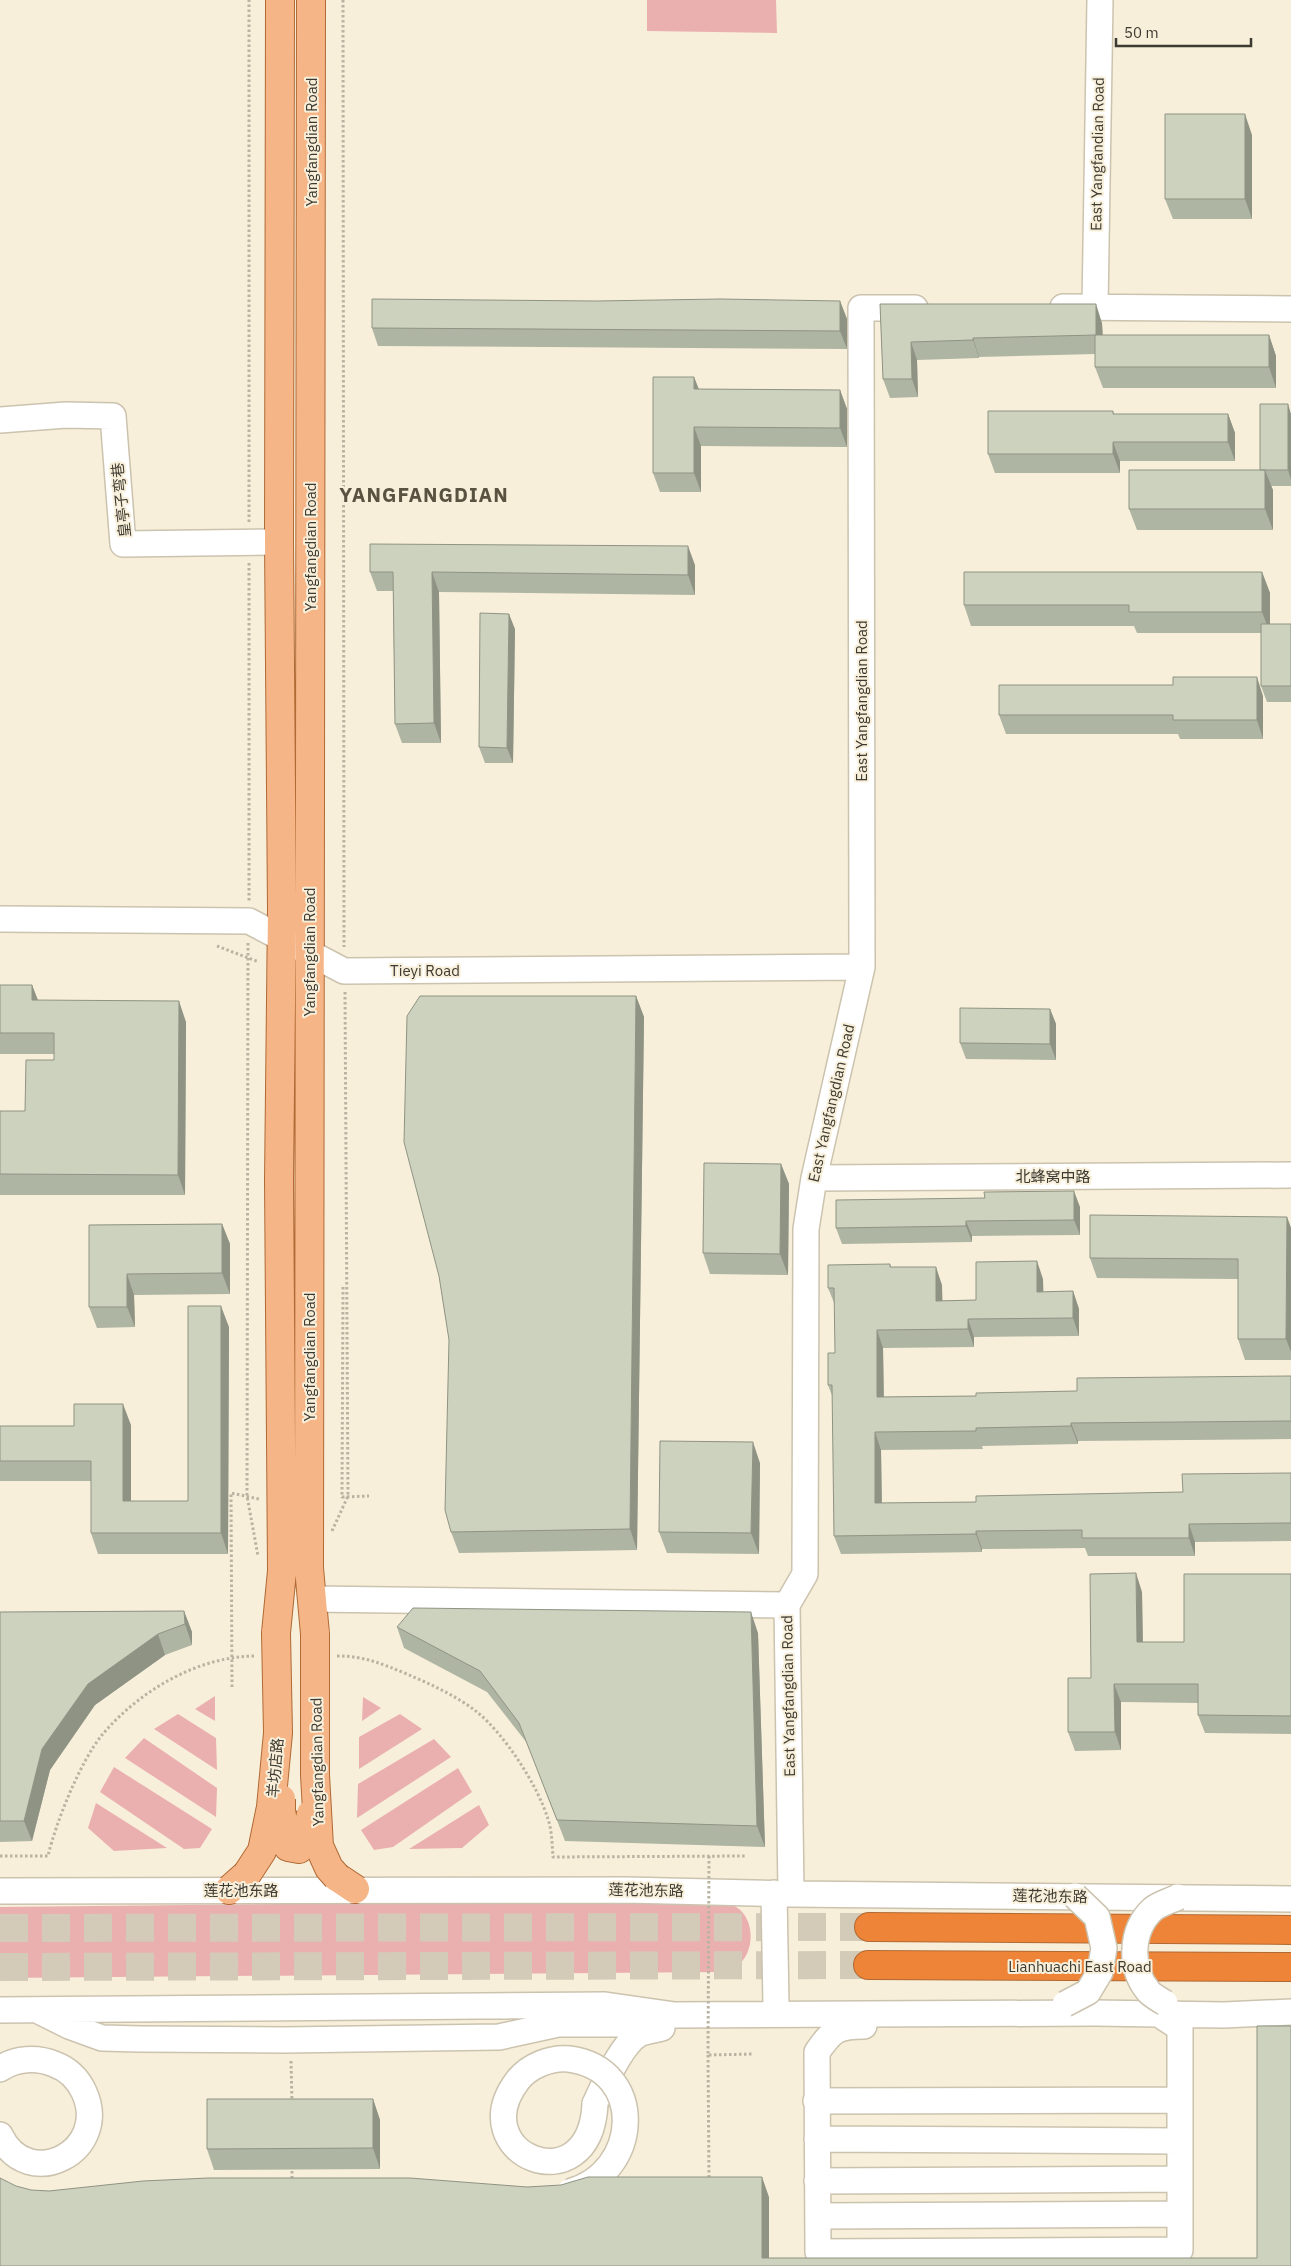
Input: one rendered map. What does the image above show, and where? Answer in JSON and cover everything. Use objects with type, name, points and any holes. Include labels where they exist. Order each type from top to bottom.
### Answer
[{"type":"highway","points":[[869,1927],[1291,1930]]},
{"type":"highway","name":"Lianhuachi East Road","points":[[868,1965],[1291,1967]]},
{"type":"main road","name":"Yangfangdian Road","points":[[276,1633],[282,1571],[280,1191],[282,940],[280,0]]},
{"type":"main road","name":"Yangfangdian Road","points":[[311,0],[309,1568],[312,1599],[322,1645],[315,1775],[319,1846],[329,1868],[346,1883]]},
{"type":"main road","name":"羊坊店路","points":[[238,1882],[262,1851],[271,1807],[278,1733],[276,1633]]},
{"type":"main road","points":[[278,1733],[281,1762],[281,1812],[288,1847],[299,1850],[304,1844],[311,1815],[315,1775]]},
{"type":"street","name":"East Yangfandian Road","points":[[1095,307],[1100,0]]},
{"type":"street","name":"East Yangfangdian Road","points":[[781,2016],[787,1605],[805,1574],[806,1229],[814,1178],[862,967],[861,308],[939,308]]},
{"type":"street","points":[[1037,308],[1291,309]]},
{"type":"street","name":"皇亭子弯巷","points":[[0,420],[66,415],[113,416],[123,544],[280,542]]},
{"type":"street","points":[[0,919],[249,920]]},
{"type":"street","name":"Tieyi Road","points":[[249,920],[282,940],[344,971],[862,967]]},
{"type":"street","name":"北蜂窝中路","points":[[814,1178],[1291,1175]]},
{"type":"street","points":[[312,1599],[787,1605]]},
{"type":"street","name":"莲花池东路","points":[[0,1891],[238,1882],[782,1893],[1291,1899]]},
{"type":"street","points":[[1065,2004],[1088,1992],[1100,1972],[1104,1948],[1097,1917],[1075,1896]]},
{"type":"street","points":[[1178,1897],[1153,1909],[1141,1926],[1134,1947],[1140,1979],[1161,2008],[1180,2028],[1180,2250],[818,2252],[817,2052],[832,2031],[854,2026],[1180,2028],[1208,2022],[1224,2015]]},
{"type":"street","points":[[605,2005],[675,2015],[1161,2008],[1291,2000]]},
{"type":"street","points":[[0,2010],[605,2005],[781,2016],[1065,2004],[1161,2008],[1224,2015],[1291,2012]]},
{"type":"street","points":[[37,2010],[69,2026],[102,2038],[291,2040],[499,2037],[558,2024],[628,2024],[675,2015]]},
{"type":"street","points":[[595,2104],[605,2079],[625,2048],[639,2034],[664,2028],[749,2025],[781,2016]]},
{"type":"street","points":[[544,2192],[560,2193],[581,2188],[594,2182],[605,2173],[620,2152],[623,2142],[625,2121],[623,2102],[614,2083],[608,2076],[591,2065],[567,2059],[549,2061],[530,2069],[512,2088],[505,2113],[506,2130],[509,2139],[521,2154],[530,2159],[556,2161],[576,2152],[585,2143],[590,2133],[594,2119],[598,2078],[604,2055],[628,2024]]},
{"type":"street","points":[[0,2069],[14,2062],[28,2059],[49,2061],[59,2066],[79,2082],[88,2103],[89,2116],[87,2132],[77,2149],[64,2158],[46,2163],[34,2163],[13,2154],[5,2145],[0,2135]]},
{"type":"street","points":[[816,2101],[1180,2100]]},
{"type":"street","points":[[817,2139],[1180,2140]]},
{"type":"street","points":[[817,2181],[1180,2178]]},
{"type":"street","points":[[818,2216],[1180,2214]]},
{"type":"path","points":[[249,0],[247,1496],[259,1565]]},
{"type":"path","points":[[329,1538],[348,1496],[344,971],[343,0]]},
{"type":"path","points":[[343,1287],[342,1497],[369,1496]]},
{"type":"path","points":[[232,1687],[231,1492],[247,1496]]},
{"type":"path","points":[[322,1645],[371,1660],[430,1683],[477,1712],[503,1739],[523,1768],[547,1818],[553,1857],[745,1856]]},
{"type":"path","points":[[0,1856],[48,1856],[74,1783],[101,1736],[128,1709],[156,1688],[205,1663],[232,1656],[264,1656]]},
{"type":"path","points":[[708,1856],[709,2184]]},
{"type":"path","points":[[291,2040],[292,2107]]},
{"type":"path","points":[[708,2055],[754,2054]]},
{"type":"path","points":[[292,2164],[292,2192]]},
{"type":"shaded area","points":[[647,0],[776,0],[777,33],[647,31]]},
{"type":"shaded area","points":[[215,1696],[215,1721],[195,1709]]},
{"type":"shaded area","points":[[363,1697],[381,1708],[362,1721]]},
{"type":"shaded area","points":[[178,1714],[216,1738],[217,1770],[154,1729]]},
{"type":"shaded area","points":[[400,1714],[422,1729],[359,1769],[359,1737]]},
{"type":"shaded area","points":[[144,1738],[217,1788],[216,1817],[125,1758]]},
{"type":"shaded area","points":[[434,1739],[451,1757],[357,1818],[358,1784]]},
{"type":"shaded area","points":[[114,1767],[212,1829],[200,1848],[184,1849],[100,1792]]},
{"type":"shaded area","points":[[458,1768],[472,1792],[393,1847],[374,1850],[361,1830]]},
{"type":"shaded area","points":[[96,1803],[167,1848],[114,1851],[88,1828]]},
{"type":"shaded area","points":[[479,1805],[489,1825],[462,1848],[409,1849]]},
{"type":"shaded area","points":[[722,1899],[737,1908],[744,1915],[748,1922],[751,1939],[742,1962],[733,1969],[721,1972],[0,1978],[0,1907]]},
{"type":"building","points":[[1165,114],[1245,114],[1245,199],[1165,199]]},
{"type":"building","points":[[372,299],[840,301],[840,331],[372,328]]},
{"type":"building","points":[[880,304],[1096,304],[1096,335],[973,338],[973,340],[911,342],[912,379],[883,379]]},
{"type":"building","points":[[1095,335],[1269,335],[1269,367],[1095,367]]},
{"type":"building","points":[[653,377],[694,377],[694,389],[840,390],[840,428],[694,427],[694,473],[653,473]]},
{"type":"building","points":[[1260,404],[1288,404],[1288,470],[1260,470]]},
{"type":"building","points":[[988,411],[1113,411],[1113,414],[1228,414],[1228,442],[1113,442],[1113,454],[988,454]]},
{"type":"building","points":[[1129,470],[1265,470],[1265,509],[1129,509]]},
{"type":"building","points":[[370,544],[688,546],[688,575],[432,572],[434,723],[395,724],[393,572],[370,572]]},
{"type":"building","points":[[964,572],[1262,572],[1262,612],[1129,612],[1129,605],[964,605]]},
{"type":"building","points":[[480,613],[509,614],[507,748],[479,747]]},
{"type":"building","points":[[1261,624],[1291,624],[1291,686],[1261,686]]},
{"type":"building","points":[[1173,677],[1257,677],[1257,720],[1173,720],[1173,715],[999,715],[999,685],[1173,685]]},
{"type":"building","points":[[0,985],[32,985],[32,1000],[179,1001],[178,1175],[0,1174],[0,1111],[25,1111],[26,1060],[54,1060],[54,1033],[0,1033]]},
{"type":"building","points":[[420,996],[636,996],[630,1529],[451,1532],[445,1510],[449,1340],[439,1276],[404,1142],[407,1016]]},
{"type":"building","points":[[960,1008],[1050,1009],[1050,1044],[960,1043]]},
{"type":"building","points":[[704,1163],[781,1164],[780,1254],[703,1253]]},
{"type":"building","points":[[1074,1191],[1074,1220],[966,1221],[966,1226],[836,1228],[836,1200],[985,1198],[984,1192]]},
{"type":"building","points":[[1090,1215],[1287,1217],[1286,1339],[1238,1339],[1238,1259],[1090,1258]]},
{"type":"building","points":[[222,1224],[222,1273],[127,1274],[127,1307],[89,1307],[89,1225]]},
{"type":"building","points":[[1037,1261],[1037,1292],[1073,1291],[1073,1318],[968,1319],[968,1329],[877,1330],[877,1397],[976,1396],[976,1393],[1077,1391],[1077,1378],[1291,1376],[1291,1421],[1071,1423],[1071,1426],[976,1428],[976,1431],[875,1432],[875,1503],[976,1502],[976,1496],[1183,1492],[1182,1474],[1291,1473],[1291,1523],[1189,1524],[1189,1538],[1082,1538],[1082,1530],[976,1531],[976,1534],[834,1536],[832,1385],[828,1385],[828,1353],[835,1353],[834,1288],[828,1288],[828,1265],[890,1264],[890,1267],[936,1267],[936,1301],[976,1300],[976,1262]]},
{"type":"building","points":[[188,1306],[221,1306],[221,1533],[91,1533],[91,1461],[0,1461],[0,1426],[74,1426],[74,1404],[123,1404],[123,1501],[188,1501]]},
{"type":"building","points":[[660,1441],[753,1442],[751,1533],[659,1532]]},
{"type":"building","points":[[1136,1573],[1137,1642],[1184,1642],[1184,1574],[1291,1574],[1291,1716],[1198,1715],[1198,1684],[1114,1684],[1115,1732],[1068,1732],[1068,1678],[1091,1678],[1090,1574]]},
{"type":"building","points":[[413,1608],[751,1612],[757,1826],[557,1820],[519,1723],[480,1671],[397,1627]]},
{"type":"building","points":[[184,1611],[185,1624],[158,1634],[88,1684],[42,1749],[24,1821],[0,1821],[0,1612]]},
{"type":"building","points":[[1257,2026],[1291,2026],[1291,2266],[0,2266],[0,2178],[16,2186],[31,2190],[49,2191],[143,2181],[208,2178],[410,2178],[527,2187],[561,2185],[588,2177],[762,2177],[762,2258],[1257,2258]]},
{"type":"building","points":[[207,2099],[373,2099],[373,2148],[207,2149]]},
{"type":"tunnel","points":[[0,1928],[869,1927]]},
{"type":"tunnel","points":[[0,1967],[868,1965]]},
{"type":"district","name":"YANGFANGDIAN","points":[[424,494]]}]
